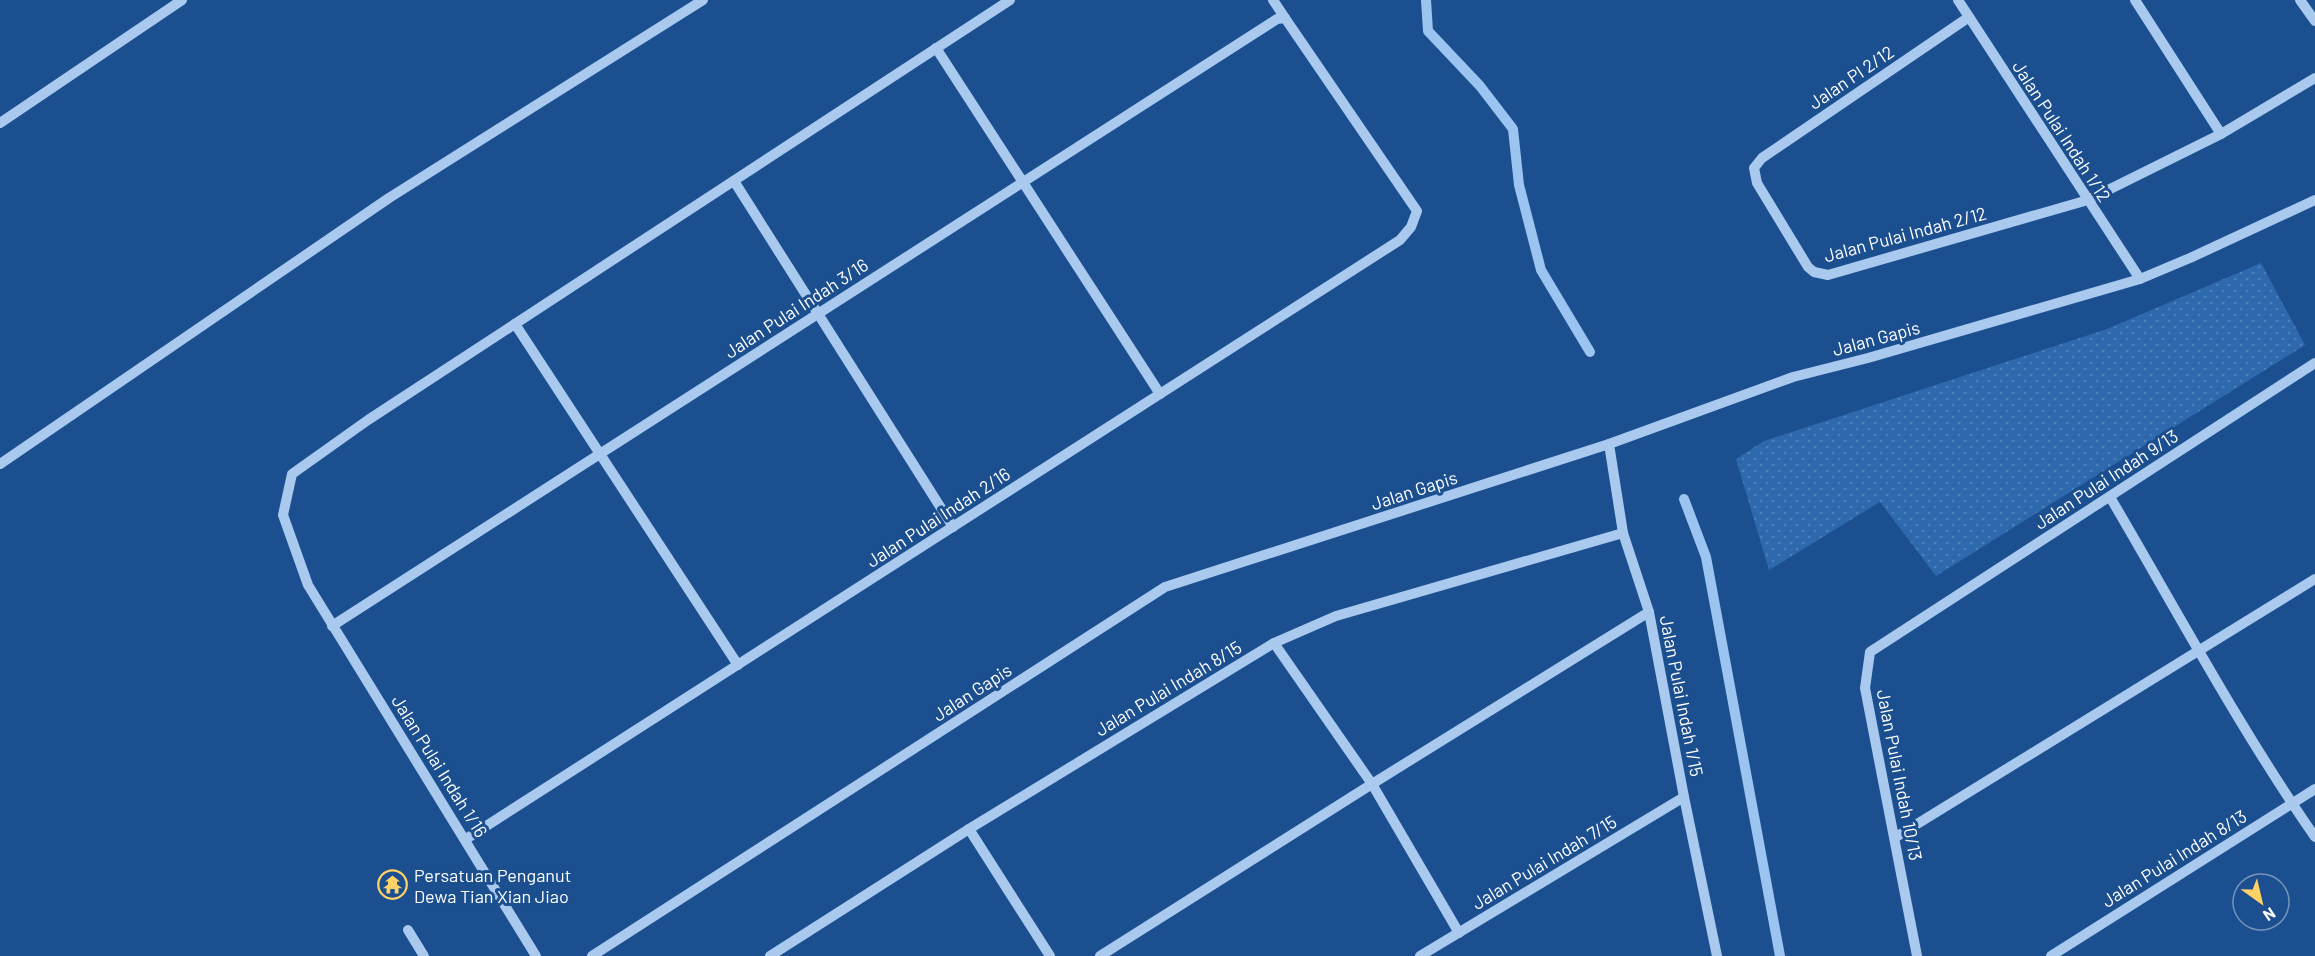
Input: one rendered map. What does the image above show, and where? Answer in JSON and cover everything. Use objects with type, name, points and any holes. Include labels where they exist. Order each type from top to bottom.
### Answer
[{"type":"street","points":[[0,123],[182,0]]},
{"type":"street","points":[[0,464],[389,198],[703,0]]},
{"type":"street","name":"Jalan Pulai Indah 1/16","points":[[536,956],[309,585],[283,514],[292,474],[368,420],[1010,0]]},
{"type":"street","points":[[1273,0],[1281,18]]},
{"type":"street","name":"Jalan Pulai Indah 1/12","points":[[1958,0],[2140,279]]},
{"type":"street","points":[[2135,0],[2221,134]]},
{"type":"street","points":[[2300,0],[2315,21]]},
{"type":"street","name":"Jalan PI 2/12","points":[[1754,168],[1762,158],[1969,17]]},
{"type":"street","name":"Jalan Pulai Indah 3/16","points":[[332,626],[1281,18]]},
{"type":"street","name":"Jalan Pulai Indah 2/16","points":[[466,839],[1400,240],[1411,227],[1417,211],[1281,18]]},
{"type":"street","points":[[936,48],[1160,394]]},
{"type":"street","name":"Jalan Pulai Indah 2/12","points":[[1754,168],[1757,183],[1808,267],[1822,275],[2088,200],[2221,134],[2315,78]]},
{"type":"street","points":[[735,182],[953,527]]},
{"type":"street","name":"Jalan Gapis","points":[[592,956],[1165,587],[1609,444],[1792,376],[1868,358],[2140,279],[2315,200]]},
{"type":"street","points":[[515,324],[738,665]]},
{"type":"street","name":"Jalan Pulai Indah 9/13","points":[[1914,622],[2315,363]]},
{"type":"street","name":"Jalan Pulai Indah 1/15","points":[[1609,444],[1623,533],[1649,612],[1717,956]]},
{"type":"street","points":[[2110,497],[2291,803],[2315,837]]},
{"type":"street","name":"Jalan Pulai Indah 8/15","points":[[770,956],[969,829],[1274,643],[1336,616],[1623,533]]},
{"type":"street","points":[[1896,837],[2315,579]]},
{"type":"street","points":[[1100,956],[1649,612]]},
{"type":"street","name":"Jalan Pulai Indah 10/13","points":[[1914,622],[1870,652],[1865,688],[1896,837],[1917,956]]},
{"type":"street","points":[[1274,643],[1372,784],[1459,933]]},
{"type":"street","name":"Jalan Pulai Indah 8/13","points":[[2051,956],[2315,789]]},
{"type":"street","name":"Jalan Pulai Indah 7/15","points":[[1420,956],[1684,797]]},
{"type":"street","points":[[969,829],[1050,956]]},
{"type":"street","points":[[408,930],[424,956]]},
{"type":"shaded area","points":[[2261,263],[2305,345],[1936,576],[1880,502],[1769,570],[1736,459],[1764,441],[2107,329]]},
{"type":"waterway","points":[[1426,0],[1428,31],[1480,86],[1513,129],[1519,185],[1541,270],[1590,352]]},
{"type":"waterway","points":[[1684,499],[1706,557],[1780,956]]},
{"type":"place","name":"Persatuan Penganut Dewa Tian Xian Jiao","points":[[393,885]]}]
